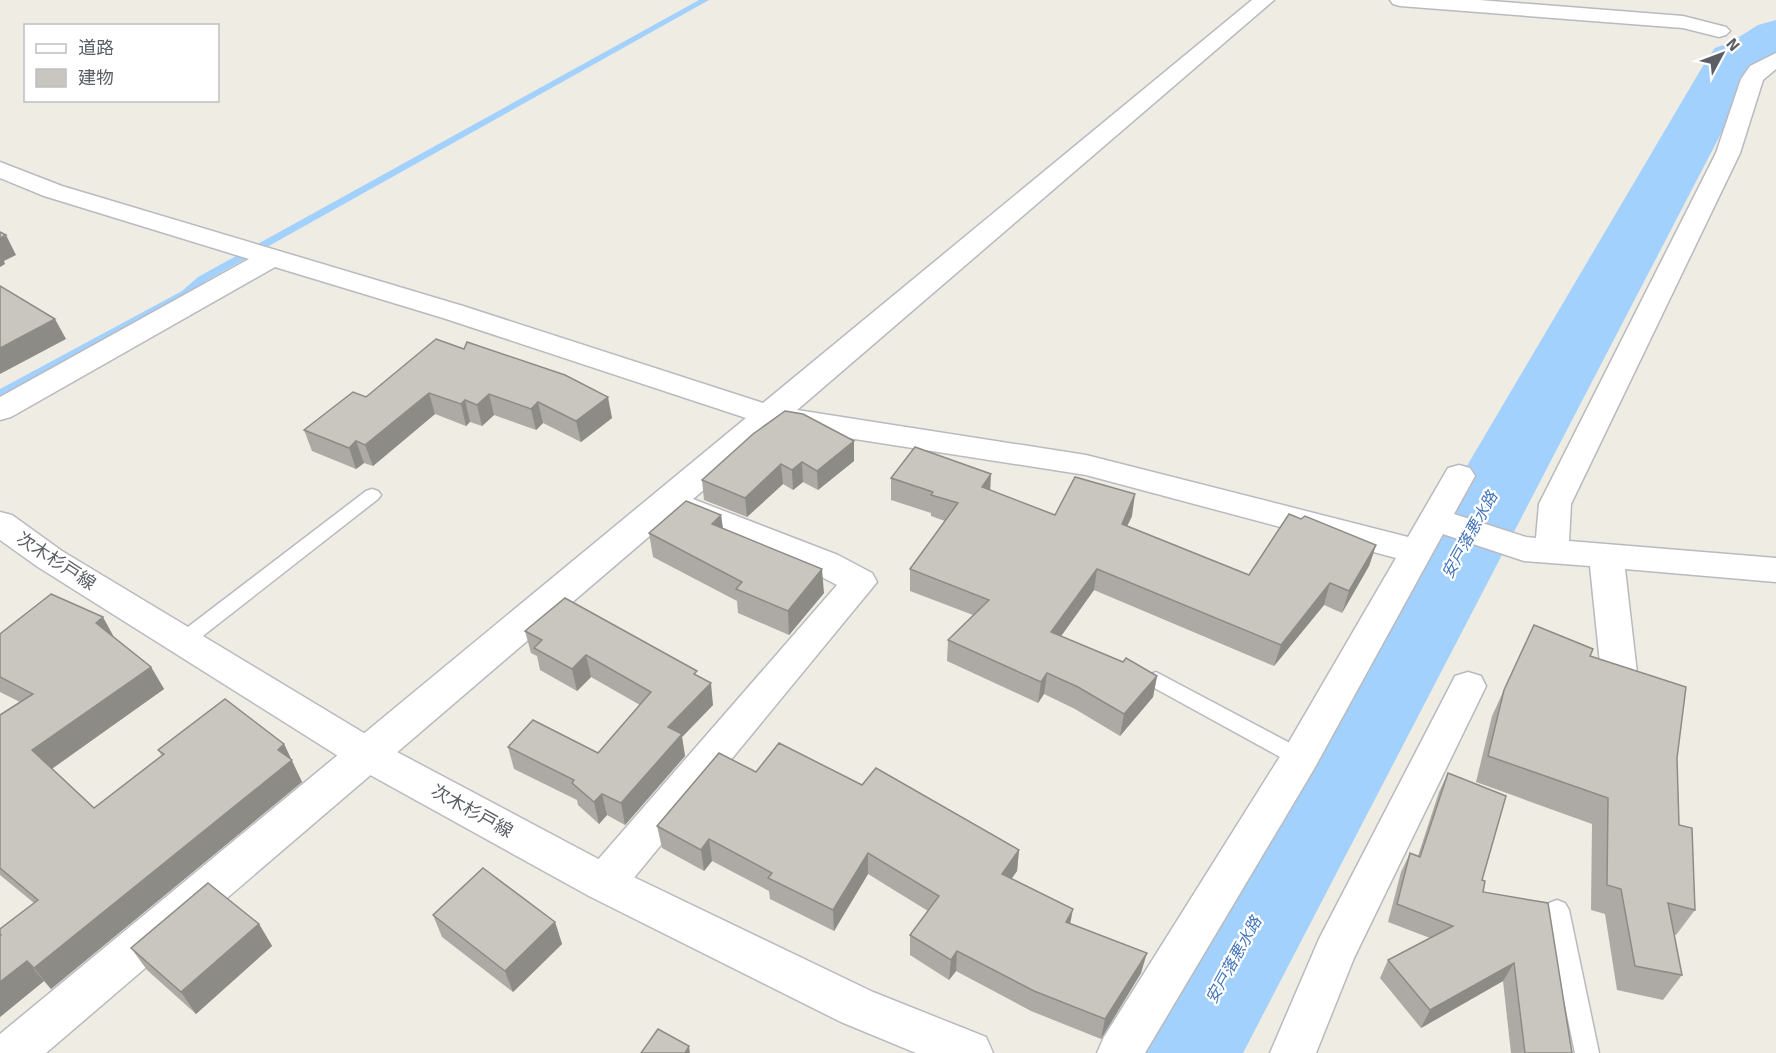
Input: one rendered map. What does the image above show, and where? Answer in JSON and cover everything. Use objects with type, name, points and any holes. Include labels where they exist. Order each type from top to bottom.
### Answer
[{"type":"street","points":[[12,1053],[1264,0]]},
{"type":"street","points":[[1400,0],[1683,22],[1719,31]]},
{"type":"street","points":[[1538,550],[1555,504],[1728,153],[1752,79],[1758,71],[1776,60]]},
{"type":"street","points":[[0,169],[53,191],[453,312],[771,416],[1086,465],[1425,535],[1538,550],[1776,570]]},
{"type":"street","points":[[0,410],[272,257]]},
{"type":"street","points":[[1120,1053],[1300,758],[1459,476]]},
{"type":"street","points":[[604,884],[860,582],[826,564],[668,502]]},
{"type":"street","name":"次木杉戸線","points":[[0,523],[50,559],[368,755],[604,884],[856,1007],[970,1053]]},
{"type":"street","points":[[1606,556],[1619,673]]},
{"type":"street","points":[[1293,1053],[1334,953],[1468,686]]},
{"type":"lane","points":[[183,641],[372,495]]},
{"type":"lane","points":[[1156,680],[1300,758]]},
{"type":"lane","points":[[1557,910],[1587,1053]]},
{"type":"building","points":[[0,286],[55,319],[0,348]]},
{"type":"building","points":[[436,339],[464,349],[467,342],[565,375],[608,397],[576,421],[538,402],[531,409],[489,394],[477,405],[465,400],[461,404],[429,393],[365,445],[356,441],[349,448],[304,430],[353,392],[366,397]]},
{"type":"building","points":[[785,411],[803,414],[854,441],[817,471],[802,462],[792,470],[781,464],[745,498],[702,480],[753,434]]},
{"type":"building","points":[[915,447],[991,474],[982,487],[1055,515],[1075,477],[1135,494],[1122,524],[1249,575],[1289,514],[1301,519],[1305,516],[1376,545],[1349,591],[1330,583],[1281,645],[1097,569],[1051,632],[1123,662],[1126,658],[1157,676],[1124,714],[1078,687],[1047,673],[1041,682],[948,640],[989,600],[910,569],[958,503],[931,495],[933,492],[891,478]]},
{"type":"building","points":[[686,501],[721,515],[712,524],[822,569],[788,611],[736,589],[742,582],[649,533]]},
{"type":"building","points":[[51,594],[103,617],[96,623],[151,667],[32,750],[94,808],[164,754],[158,750],[225,699],[284,744],[278,750],[292,760],[34,968],[27,961],[0,982],[0,929],[38,900],[0,868],[0,715],[33,694],[0,677],[0,634]]},
{"type":"building","points":[[565,598],[697,671],[694,674],[711,683],[668,727],[682,734],[621,803],[602,794],[594,802],[572,783],[574,780],[508,747],[533,720],[598,753],[651,692],[586,655],[572,669],[534,648],[542,640],[525,631]]},
{"type":"building","points":[[1534,625],[1593,649],[1590,656],[1686,687],[1677,758],[1679,825],[1692,828],[1695,910],[1668,903],[1682,975],[1635,966],[1621,889],[1607,885],[1608,798],[1488,756],[1504,690]]},
{"type":"building","points":[[779,743],[862,785],[876,768],[1019,850],[1002,874],[1073,909],[1066,922],[1147,953],[1105,1019],[1034,991],[957,951],[951,960],[910,935],[939,896],[868,853],[833,910],[768,878],[772,873],[709,839],[701,850],[657,826],[719,753],[756,772]]},
{"type":"building","points":[[1448,773],[1506,796],[1482,880],[1485,881],[1483,892],[1548,903],[1572,1053],[1525,1053],[1514,963],[1430,1010],[1388,960],[1453,926],[1397,904],[1410,853],[1420,857]]},
{"type":"building","points":[[483,868],[555,922],[505,971],[433,915]]},
{"type":"building","points":[[208,883],[259,924],[181,992],[131,948]]},
{"type":"building","points":[[658,1029],[689,1046],[685,1053],[641,1053]]},
{"type":"waterway","points":[[0,394],[186,293],[202,279],[705,0]]},
{"type":"waterway","name":"安戸落悪水路","points":[[1183,1053],[1734,59],[1750,53],[1776,36]]}]
